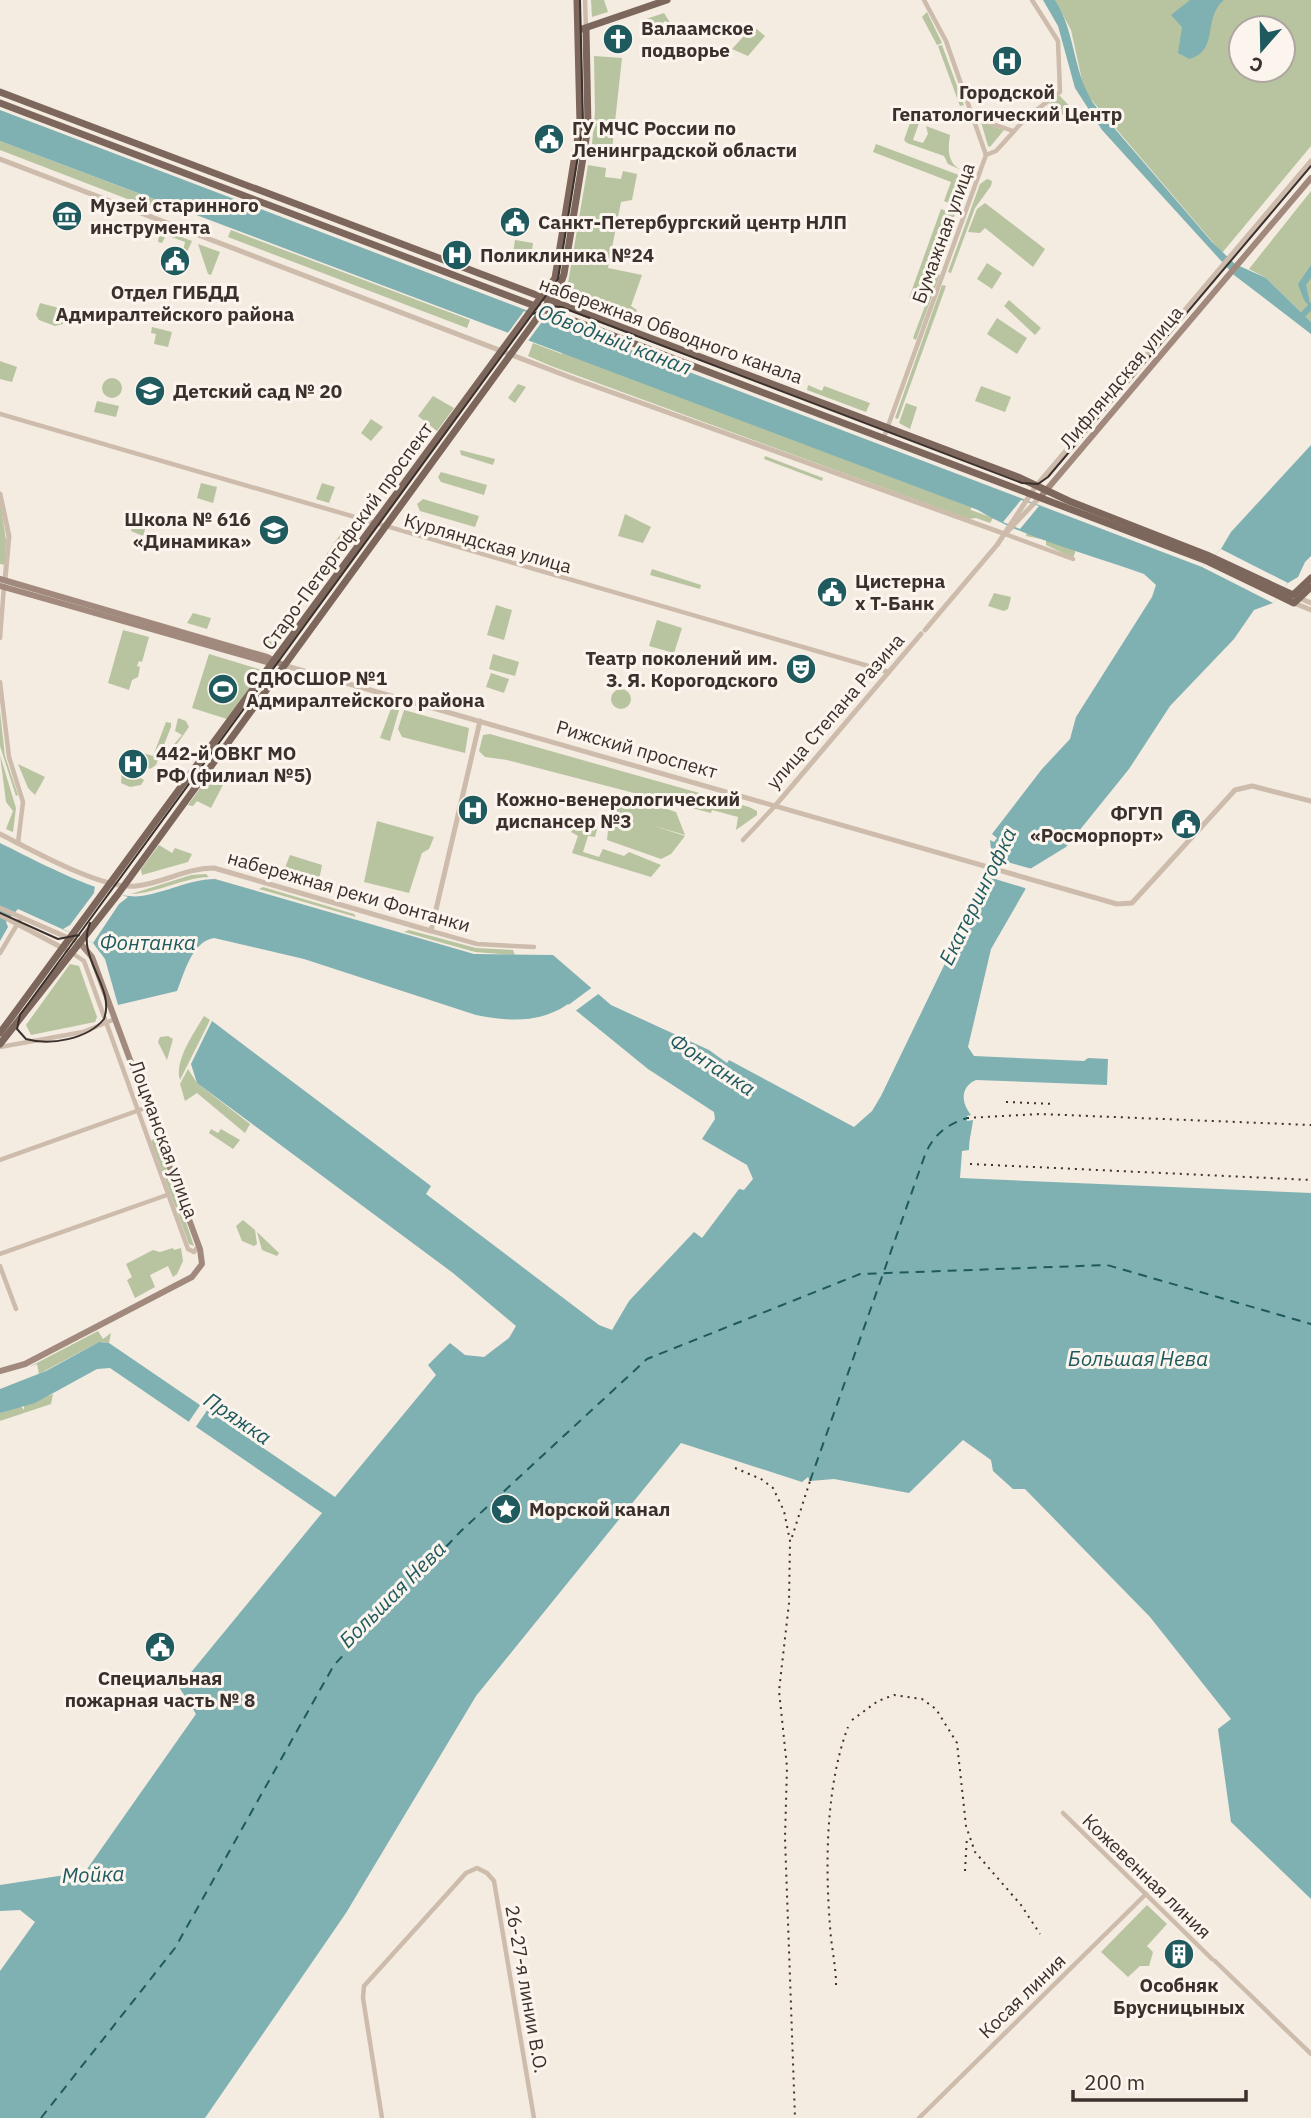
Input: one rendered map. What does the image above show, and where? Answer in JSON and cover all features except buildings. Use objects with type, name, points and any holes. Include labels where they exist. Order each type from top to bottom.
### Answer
[{"type":"main road","points":[[518,338],[551,301],[563,280],[588,127],[582,29],[577,0]]},
{"type":"main road","points":[[582,29],[667,0]]},
{"type":"main road","points":[[518,338],[557,273],[580,124],[582,29]]},
{"type":"main road","name":"набережная Обводного канала","points":[[0,92],[1036,486],[1043,494],[1209,559],[1296,599]]},
{"type":"main road","name":"набережная Обводного канала","points":[[0,103],[883,438],[1030,500],[1043,494]]},
{"type":"main road","name":"Лифляндская улица","points":[[1043,494],[1311,178]]},
{"type":"main road","name":"Старо-Петергофский проспект","points":[[0,1033],[518,338]]},
{"type":"main road","points":[[1296,599],[1311,578]]},
{"type":"main road","name":"Рижский проспект","points":[[2,583],[277,663]]},
{"type":"main road","points":[[1296,599],[1311,587]]},
{"type":"main road","name":"Старо-Петергофский проспект","points":[[0,1045],[124,886],[277,663]]},
{"type":"main road","name":"Лоцманская улица","points":[[0,1371],[25,1364],[176,1286],[201,1268],[198,1245],[148,1107],[91,955],[82,941]]},
{"type":"street","points":[[582,29],[585,0]]},
{"type":"street","name":"Бумажная улица","points":[[883,438],[986,155],[946,41],[924,0]]},
{"type":"street","points":[[986,155],[996,151],[1013,131],[1059,92],[1061,86],[1058,41],[1032,0]]},
{"type":"street","points":[[973,117],[1013,131]]},
{"type":"street","points":[[0,159],[506,353],[1073,559]]},
{"type":"street","name":"Лифляндская улица","points":[[1036,486],[1311,161]]},
{"type":"street","name":"Курляндская улица","points":[[0,414],[889,672]]},
{"type":"street","points":[[1030,500],[1036,486]]},
{"type":"street","points":[[0,494],[9,536],[2,583],[0,638]]},
{"type":"street","name":"улица Степана Разина","points":[[743,840],[923,632],[1012,526],[1030,500]]},
{"type":"street","points":[[1296,599],[1311,603]]},
{"type":"street","points":[[1296,599],[1311,610]]},
{"type":"street","name":"Рижский проспект","points":[[277,663],[1117,904],[1132,903],[1225,798],[1244,786],[1311,801]]},
{"type":"street","points":[[0,682],[10,762],[23,802],[18,843]]},
{"type":"street","points":[[432,931],[480,721]]},
{"type":"street","name":"набережная реки Фонтанки","points":[[0,834],[110,887],[139,886],[185,871],[214,868],[477,944],[534,947]]},
{"type":"street","points":[[0,908],[72,953]]},
{"type":"street","points":[[0,915],[10,916]]},
{"type":"street","points":[[20,921],[82,941]]},
{"type":"street","points":[[0,953],[20,921]]},
{"type":"street","name":"Лоцманская улица","points":[[72,953],[84,961],[188,1251],[196,1252],[198,1245]]},
{"type":"street","points":[[0,1045],[56,1039],[115,1019]]},
{"type":"street","points":[[118,1059],[123,1053],[128,1054]]},
{"type":"street","points":[[0,1160],[148,1107]]},
{"type":"street","points":[[147,1138],[158,1135]]},
{"type":"street","points":[[0,1254],[167,1195]]},
{"type":"street","points":[[0,1266],[16,1309]]},
{"type":"street","name":"Кожевенная линия","points":[[1063,1813],[1311,2054]]},
{"type":"street","name":"26-27-я линии В.О.","points":[[382,2118],[363,1998],[364,1986],[468,1870],[482,1870],[494,1881],[534,2118]]},
{"type":"street","name":"Косая линия","points":[[919,2118],[1146,1894]]},
{"type":"green space","points":[[591,0],[604,0],[608,12],[592,17]]},
{"type":"green space","points":[[1055,0],[1311,0],[1311,146],[1222,253],[1084,89],[1071,30]]},
{"type":"green space","points":[[927,12],[942,43],[937,45],[922,17]]},
{"type":"green space","points":[[664,13],[672,26],[666,21],[663,22],[665,27],[652,33],[646,19]]},
{"type":"green space","points":[[753,26],[765,36],[748,56],[732,49]]},
{"type":"green space","points":[[942,45],[964,105],[960,106],[938,46]]},
{"type":"green space","points":[[594,56],[622,58],[612,149],[592,144],[595,112]]},
{"type":"green space","points":[[1059,95],[1076,113],[1071,117],[1057,113],[1047,106]]},
{"type":"green space","points":[[911,120],[919,123],[913,140],[923,143],[928,134],[926,126],[950,135],[951,159],[961,170],[948,164],[944,156],[904,140]]},
{"type":"green space","points":[[981,122],[1004,130],[990,147],[988,146]]},
{"type":"green space","points":[[0,141],[172,206],[169,215],[0,150]]},
{"type":"green space","points":[[876,144],[967,178],[958,207],[944,201],[951,182],[873,152]]},
{"type":"green space","points":[[588,165],[606,168],[605,177],[621,179],[623,171],[637,174],[632,200],[621,202],[608,268],[642,275],[631,306],[637,310],[630,310],[626,321],[574,301],[567,289]]},
{"type":"green space","points":[[987,179],[992,181],[991,186],[975,208],[951,273],[948,272],[980,184]]},
{"type":"green space","points":[[1311,191],[1311,322],[1266,278],[1249,269]]},
{"type":"green space","points":[[985,203],[1045,249],[1033,267],[985,228],[980,233],[968,232],[977,209]]},
{"type":"green space","points":[[941,209],[955,214],[923,303],[909,298]]},
{"type":"green space","points":[[160,229],[192,241],[187,252],[183,251],[185,242],[166,235],[162,243],[158,242]]},
{"type":"green space","points":[[231,230],[470,320],[467,328],[228,237]]},
{"type":"green space","points":[[515,240],[533,243],[530,265],[512,260]]},
{"type":"green space","points":[[198,244],[220,252],[211,275],[208,274]]},
{"type":"green space","points":[[987,263],[1002,273],[992,289],[977,279]]},
{"type":"green space","points":[[937,274],[940,275],[916,340],[913,338]]},
{"type":"green space","points":[[942,285],[946,286],[898,419],[895,418]]},
{"type":"green space","points":[[1009,300],[1041,328],[1035,335],[1004,306]]},
{"type":"green space","points":[[40,303],[59,308],[65,314],[63,324],[55,326],[39,320],[36,315]]},
{"type":"green space","points":[[997,318],[1027,338],[1017,354],[987,334]]},
{"type":"green space","points":[[152,327],[172,332],[168,347],[154,344],[156,334],[151,333]]},
{"type":"green space","points":[[533,343],[971,507],[971,510],[993,518],[990,523],[976,518],[969,519],[551,366],[528,356]]},
{"type":"green space","points":[[0,361],[17,367],[12,382],[0,379]]},
{"type":"green space","points":[[112,378],[119,381],[122,388],[119,395],[112,398],[105,395],[102,388],[105,381]]},
{"type":"green space","points":[[518,384],[526,387],[515,403],[508,398]]},
{"type":"green space","points":[[808,385],[822,391],[824,386],[870,403],[866,412],[807,390]]},
{"type":"green space","points":[[981,386],[1011,397],[1005,412],[975,401]]},
{"type":"green space","points":[[433,396],[454,408],[437,431],[418,416]]},
{"type":"green space","points":[[97,401],[119,406],[116,417],[94,412]]},
{"type":"green space","points":[[906,403],[917,407],[910,429],[899,423]]},
{"type":"green space","points":[[371,419],[383,427],[371,441],[361,433]]},
{"type":"green space","points":[[460,450],[495,459],[493,465],[461,455]]},
{"type":"green space","points":[[765,456],[823,478],[822,481],[764,459]]},
{"type":"green space","points":[[441,472],[487,485],[484,495],[441,482],[438,477]]},
{"type":"green space","points":[[201,483],[217,487],[213,503],[197,498]]},
{"type":"green space","points":[[322,483],[335,487],[329,503],[316,499]]},
{"type":"green space","points":[[423,499],[479,516],[475,527],[420,511],[417,504]]},
{"type":"green space","points":[[0,502],[6,539],[5,565],[0,564]]},
{"type":"green space","points":[[136,514],[149,517],[143,536],[131,531]]},
{"type":"green space","points":[[625,514],[651,527],[643,543],[618,536]]},
{"type":"green space","points":[[346,527],[357,533],[344,550],[334,543]]},
{"type":"green space","points":[[1027,532],[1076,550],[1073,558],[1046,545],[1046,540],[1026,536]]},
{"type":"green space","points":[[333,545],[343,552],[324,578],[315,571]]},
{"type":"green space","points":[[652,569],[701,585],[700,589],[650,575]]},
{"type":"green space","points":[[994,593],[1011,597],[1008,609],[1004,611],[988,606]]},
{"type":"green space","points":[[496,605],[512,610],[504,640],[487,635]]},
{"type":"green space","points":[[193,613],[211,618],[207,629],[187,623]]},
{"type":"green space","points":[[657,620],[682,628],[674,653],[649,646]]},
{"type":"green space","points":[[277,624],[286,630],[272,649],[267,650],[266,637]]},
{"type":"green space","points":[[123,630],[149,637],[142,662],[139,661],[137,666],[140,667],[138,677],[132,680],[129,690],[108,683]]},
{"type":"green space","name":"СДЮСШОР №1 Адмиралтейского района","points":[[209,654],[262,670],[227,719],[192,708]]},
{"type":"green space","points":[[493,654],[519,662],[515,676],[489,669]]},
{"type":"green space","points":[[491,673],[509,679],[504,693],[486,687]]},
{"type":"green space","points":[[621,689],[628,692],[631,699],[628,706],[621,709],[614,706],[611,699],[614,692]]},
{"type":"green space","points":[[392,706],[399,710],[390,741],[380,738]]},
{"type":"green space","points":[[404,710],[469,728],[465,753],[402,737],[398,729]]},
{"type":"green space","points":[[0,711],[5,756],[18,795],[16,796],[0,746]]},
{"type":"green space","points":[[178,718],[186,721],[189,727],[172,751],[169,750],[182,735],[175,731]]},
{"type":"green space","points":[[166,722],[171,723],[171,727],[156,765],[150,769],[136,759],[140,752],[153,756]]},
{"type":"green space","points":[[490,734],[749,807],[757,811],[757,815],[736,830],[738,817],[712,810],[711,813],[507,760],[485,757],[479,751],[483,735]]},
{"type":"green space","points":[[0,755],[16,808],[13,832],[6,829],[13,811],[6,802]]},
{"type":"green space","points":[[18,764],[45,777],[35,795],[28,788]]},
{"type":"green space","points":[[122,767],[144,780],[141,785],[130,787],[121,783]]},
{"type":"green space","points":[[214,769],[226,779],[211,808],[197,801],[193,806],[188,805]]},
{"type":"green space","points":[[624,795],[676,812],[685,835],[651,825],[685,836],[671,854],[661,859],[607,840],[609,821],[630,819],[610,819],[616,799]]},
{"type":"green space","points":[[377,821],[434,837],[429,849],[422,853],[409,893],[364,882]]},
{"type":"green space","points":[[575,821],[597,829],[595,837],[588,836],[583,852],[599,857],[603,849],[624,856],[629,852],[661,865],[651,877],[572,853],[578,836],[571,832]]},
{"type":"green space","points":[[159,845],[172,853],[175,848],[192,854],[188,862],[142,875],[141,869]]},
{"type":"green space","points":[[290,855],[322,865],[317,891],[280,880]]},
{"type":"green space","points":[[206,874],[209,877],[131,894],[191,875]]},
{"type":"green space","points":[[263,887],[354,914],[356,917],[259,889]]},
{"type":"green space","points":[[441,917],[467,922],[465,933],[439,925]]},
{"type":"green space","points":[[409,930],[476,948],[513,950],[515,955],[475,952],[404,932]]},
{"type":"green space","points":[[70,964],[79,966],[97,1017],[95,1022],[31,1035],[26,1025]]},
{"type":"green space","points":[[204,1016],[210,1020],[180,1080],[182,1056]]},
{"type":"green space","points":[[168,1036],[173,1039],[167,1060],[158,1042],[160,1037]]},
{"type":"green space","points":[[188,1069],[197,1083],[250,1124],[245,1133],[197,1093],[185,1101],[180,1084]]},
{"type":"green space","points":[[211,1129],[218,1133],[221,1129],[240,1140],[233,1149],[209,1133]]},
{"type":"green space","points":[[155,1138],[158,1140],[194,1246],[189,1244],[151,1141]]},
{"type":"green space","points":[[243,1220],[255,1230],[257,1244],[254,1246],[242,1241],[236,1226]]},
{"type":"green space","points":[[257,1232],[279,1253],[277,1256],[262,1250]]},
{"type":"green space","points":[[181,1248],[183,1261],[177,1274],[173,1277],[168,1266],[150,1275],[155,1287],[135,1298],[127,1280],[132,1277],[126,1264],[153,1250],[160,1252]]},
{"type":"green space","points":[[98,1331],[103,1339],[111,1333],[109,1343],[99,1342],[39,1374],[37,1364],[29,1367]]},
{"type":"green space","points":[[53,1394],[51,1404],[0,1421],[0,1413],[21,1406],[24,1410],[24,1405]]},
{"type":"green space","points":[[1147,1905],[1167,1924],[1147,1946],[1153,1952],[1149,1966],[1140,1966],[1128,1977],[1101,1952]]},
{"type":"water","points":[[1043,0],[1055,0],[1062,13],[1083,82],[1097,108],[1212,242],[1235,264],[1266,278],[1311,322],[1311,334],[1234,275],[1102,130],[1075,88],[1058,26]]},
{"type":"water","points":[[1190,0],[1224,0],[1217,7],[1204,49],[1199,55],[1189,59],[1178,53],[1182,27],[1171,15]]},
{"type":"water","name":"Большая Нева","points":[[0,110],[1202,567],[1221,549],[1231,532],[1311,445],[1311,556],[1298,577],[1288,583],[1273,603],[1254,610],[1234,639],[1170,706],[1129,769],[1066,847],[1030,869],[1025,890],[991,949],[968,1047],[974,1056],[1084,1061],[1088,1058],[1108,1059],[1107,1085],[976,1080],[971,1083],[965,1091],[964,1100],[971,1115],[967,1116],[967,1121],[973,1120],[969,1150],[962,1151],[960,1178],[1311,1193],[1311,1899],[1231,1822],[1218,1729],[1231,1719],[1150,1617],[1025,1489],[1013,1489],[993,1471],[991,1460],[963,1440],[909,1493],[834,1479],[810,1481],[808,1477],[802,1482],[681,1443],[476,1696],[346,1913],[205,2118],[0,2118],[0,1971],[35,1922],[20,1910],[0,1911],[0,1885],[85,1872],[196,1714],[179,1687],[322,1513],[110,1368],[97,1369],[35,1403],[0,1413],[0,1389],[46,1371],[99,1342],[109,1343],[335,1497],[436,1375],[428,1365],[450,1343],[465,1355],[484,1357],[509,1338],[516,1326],[453,1273],[197,1083],[191,1064],[212,1021],[431,1186],[426,1194],[599,1325],[612,1330],[629,1301],[694,1232],[702,1238],[739,1189],[744,1190],[753,1179],[747,1165],[702,1139],[715,1119],[714,1112],[648,1069],[568,1004],[535,1018],[500,1019],[476,1015],[304,959],[214,938],[206,940],[194,952],[177,991],[118,1005],[105,959],[93,943],[18,909],[6,922],[8,927],[0,941],[0,843],[70,877],[127,896],[141,896],[215,879],[474,954],[553,955],[611,1005],[709,1050],[727,1063],[729,1060],[854,1127],[872,1111],[881,1096],[980,891],[992,858],[990,840],[994,842],[997,838],[992,834],[1042,769],[1070,739],[1076,717],[1152,597],[1156,585],[1144,574],[1037,538],[978,510],[0,141]]},
{"type":"water","points":[[1311,265],[1311,278],[1306,285],[1311,308],[1304,300],[1298,284]]},
{"type":"pier","points":[[524,311],[544,319],[528,341],[507,334]]},
{"type":"pier","points":[[1021,500],[1039,506],[1020,529],[1003,522]]},
{"type":"pier","points":[[1221,549],[1288,583],[1273,603],[1202,567]]},
{"type":"pier","points":[[989,857],[1036,870],[1028,889],[982,875]]},
{"type":"pier","points":[[95,886],[128,897],[119,904],[93,943],[63,929],[70,925],[94,893]]},
{"type":"pier","points":[[594,986],[601,992],[574,1012],[567,1006]]},
{"type":"pier","points":[[203,1401],[210,1406],[195,1428],[188,1423]]},
{"type":"waterway","points":[[1300,318],[1311,306]]},
{"type":"ferry route","points":[[810,1481],[926,1152],[942,1130],[967,1118]]},
{"type":"ferry route","points":[[41,2118],[175,1948],[334,1665],[461,1531],[647,1359],[860,1274],[1107,1265],[1311,1324]]},
{"type":"tram line","points":[[90,923],[88,948],[105,995],[104,1019],[88,1032],[68,1039],[46,1042],[26,1039],[17,1029],[20,1015],[558,279],[583,125],[580,0]]},
{"type":"tram line","points":[[533,314],[547,306],[561,307],[1022,483],[1038,484],[1048,477],[1311,166]]},
{"type":"tram line","points":[[0,913],[58,939],[79,935]]},
{"type":"railway","points":[[1006,1102],[1055,1104]]},
{"type":"railway","points":[[967,1118],[1040,1114],[1311,1125]]},
{"type":"railway","points":[[970,1164],[1311,1180]]},
{"type":"railway","points":[[735,1468],[761,1479],[773,1488],[784,1511],[790,1541],[789,1603],[779,1691],[787,1767],[785,1838],[795,2118]]},
{"type":"railway","points":[[792,1537],[810,1481]]},
{"type":"railway","points":[[852,1720],[878,1701],[894,1695],[922,1699],[936,1709],[957,1743],[966,1826],[975,1852],[1021,1905],[1040,1934]]},
{"type":"railway","points":[[836,1985],[828,1902],[829,1825],[835,1774],[848,1727]]},
{"type":"railway","points":[[965,1871],[967,1836]]},
{"type":"place","name":"Валаамское подворье","points":[[618,39]]},
{"type":"place","name":"Городской Гепатологический Центр","points":[[1007,61]]},
{"type":"place","name":"ГУ МЧС России по Ленинградской области","points":[[549,139]]},
{"type":"place","name":"Музей старинного инструмента","points":[[67,216]]},
{"type":"place","name":"Санкт-Петербургский центр НЛП","points":[[515,222]]},
{"type":"place","name":"Поликлиника №24","points":[[457,255]]},
{"type":"place","name":"Отдел ГИБДД Адмиралтейского района","points":[[175,261]]},
{"type":"place","name":"Детский сад № 20","points":[[150,391]]},
{"type":"place","name":"Школа № 616 «Динамика»","points":[[274,530]]},
{"type":"place","name":"Цистерна х Т-Банк","points":[[832,592]]},
{"type":"place","name":"Театр поколений им. З. Я. Корогодского","points":[[801,669]]},
{"type":"place","name":"СДЮСШОР №1 Адмиралтейского района","points":[[223,689]]},
{"type":"place","name":"442-й ОВКГ МО РФ (филиал №5)","points":[[133,764]]},
{"type":"place","name":"Кожно-венерологический диспансер №3","points":[[473,810]]},
{"type":"place","name":"ФГУП «Росморпорт»","points":[[1186,824]]},
{"type":"place","name":"Морской канал","points":[[506,1509]]},
{"type":"place","name":"Специальная пожарная часть № 8","points":[[160,1647]]},
{"type":"place","name":"Особняк Брусницыных","points":[[1179,1954]]},
{"type":"water label","name":"Обводный канал","points":[[615,339]]},
{"type":"water label","name":"Екатерингофка","points":[[977,896]]},
{"type":"water label","name":"Фонтанка","points":[[148,942]]},
{"type":"water label","name":"Фонтанка","points":[[713,1064]]},
{"type":"water label","name":"Пряжка","points":[[238,1418]]},
{"type":"water label","name":"Мойка","points":[[93,1874]]}]
